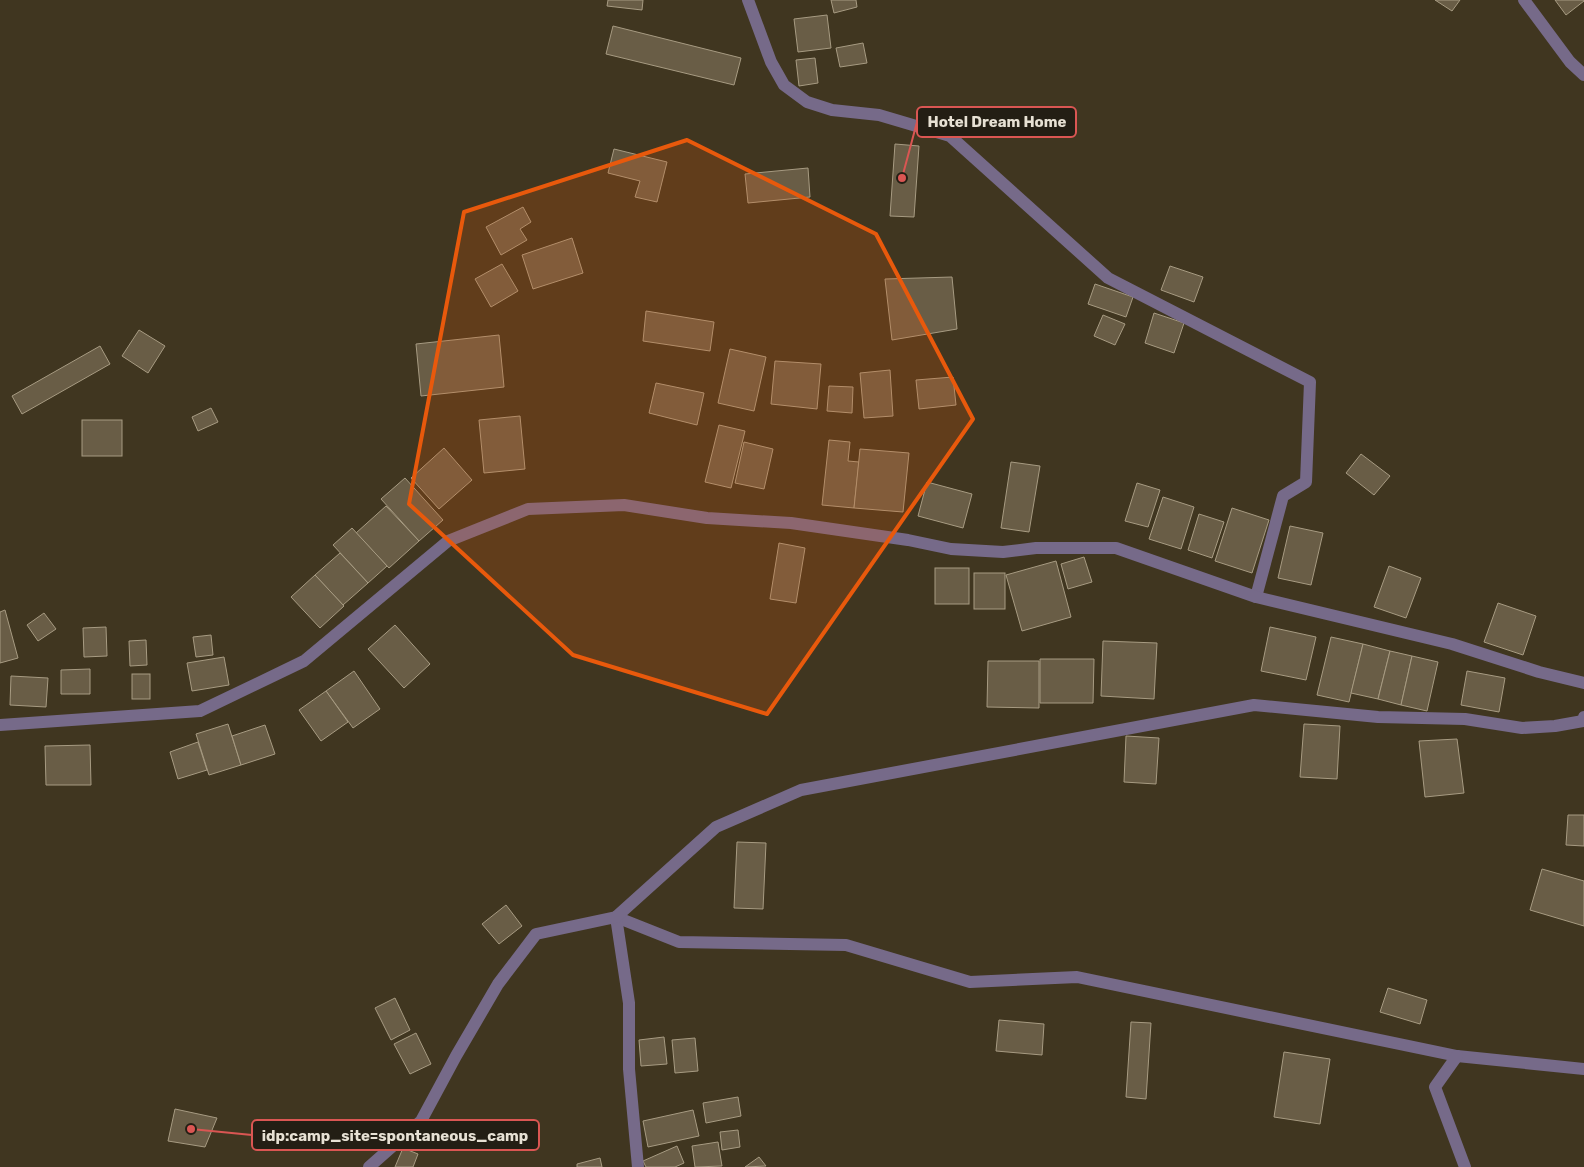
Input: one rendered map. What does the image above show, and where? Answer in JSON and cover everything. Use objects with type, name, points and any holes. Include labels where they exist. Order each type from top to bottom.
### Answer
[{"type":"street","points":[[748,0],[771,62],[784,85],[807,102],[832,110],[879,115],[950,136],[1108,278],[1310,382],[1306,482],[1282,496],[1256,597]]},
{"type":"street","points":[[1524,0],[1570,62],[1584,75]]},
{"type":"street","points":[[0,725],[200,711],[304,661],[448,541],[528,509],[624,505],[707,518],[791,523],[951,549],[1003,552],[1036,548],[1116,548],[1256,597],[1452,644],[1539,672],[1584,683]]},
{"type":"street","points":[[369,1167],[421,1122],[498,984],[536,934],[616,917],[716,827],[801,790],[1254,705],[1378,717],[1465,719],[1522,728],[1555,726],[1583,721],[1584,717]]},
{"type":"street","points":[[616,917],[679,942],[846,945],[970,982],[1077,977],[1457,1056],[1584,1069]]},
{"type":"street","points":[[616,917],[629,1002],[629,1069],[638,1167]]},
{"type":"street","points":[[1457,1056],[1435,1087],[1465,1167]]},
{"type":"highlighted area","points":[[687,140],[876,234],[973,419],[767,714],[573,655],[409,504],[464,212]]},
{"type":"building","points":[[608,0],[643,0],[642,10],[607,6]]},
{"type":"building","points":[[831,0],[856,0],[857,7],[834,13]]},
{"type":"building","points":[[1435,0],[1460,0],[1452,11]]},
{"type":"building","points":[[1555,0],[1584,0],[1584,1],[1566,15]]},
{"type":"building","points":[[827,15],[831,48],[798,52],[794,19]]},
{"type":"building","points":[[613,26],[741,58],[734,85],[606,54]]},
{"type":"building","points":[[863,43],[867,63],[840,67],[836,48]]},
{"type":"building","points":[[815,58],[818,83],[799,86],[796,60]]},
{"type":"building","points":[[895,144],[919,146],[914,217],[890,216]]},
{"type":"building","points":[[614,149],[667,162],[657,202],[635,197],[640,181],[608,173]]},
{"type":"building","points":[[808,168],[810,197],[748,203],[745,174]]},
{"type":"building","points":[[523,207],[531,222],[520,229],[527,240],[501,255],[486,227]]},
{"type":"building","points":[[572,238],[583,273],[533,289],[522,255]]},
{"type":"building","points":[[502,264],[518,291],[491,307],[475,279]]},
{"type":"building","points":[[1170,266],[1203,277],[1194,302],[1161,290]]},
{"type":"building","points":[[952,277],[957,329],[892,340],[885,279]]},
{"type":"building","points":[[1095,284],[1133,297],[1126,317],[1088,304]]},
{"type":"building","points":[[646,311],[714,322],[710,351],[643,341]]},
{"type":"building","points":[[1154,313],[1184,323],[1174,353],[1145,343]]},
{"type":"building","points":[[1103,315],[1125,324],[1115,345],[1094,336]]},
{"type":"building","points":[[139,330],[165,346],[148,373],[122,356]]},
{"type":"building","points":[[499,335],[504,387],[421,396],[416,344]]},
{"type":"building","points":[[100,346],[110,364],[22,414],[12,396]]},
{"type":"building","points":[[730,349],[766,357],[754,411],[718,403]]},
{"type":"building","points":[[775,361],[821,364],[817,409],[771,404]]},
{"type":"building","points":[[890,370],[893,416],[864,418],[860,373]]},
{"type":"building","points":[[953,377],[956,405],[919,409],[916,380]]},
{"type":"building","points":[[656,383],[704,393],[697,425],[649,413]]},
{"type":"building","points":[[829,386],[853,387],[852,413],[827,411]]},
{"type":"building","points":[[211,408],[218,422],[198,431],[192,417]]},
{"type":"building","points":[[520,416],[525,469],[484,473],[479,420]]},
{"type":"building","points":[[82,420],[122,420],[122,456],[82,456]]},
{"type":"building","points":[[719,425],[745,431],[731,488],[705,482]]},
{"type":"building","points":[[829,440],[850,442],[848,461],[859,462],[854,508],[822,505]]},
{"type":"building","points":[[744,442],[773,449],[764,489],[735,483]]},
{"type":"building","points":[[444,448],[472,480],[439,509],[411,478]]},
{"type":"building","points":[[860,449],[909,453],[903,512],[854,508]]},
{"type":"building","points":[[1361,454],[1390,476],[1374,495],[1346,473]]},
{"type":"building","points":[[1011,462],[1040,466],[1029,532],[1001,528]]},
{"type":"building","points":[[405,478],[443,520],[419,541],[381,499]]},
{"type":"building","points":[[927,482],[972,494],[963,528],[918,516]]},
{"type":"building","points":[[1137,483],[1160,490],[1148,527],[1125,521]]},
{"type":"building","points":[[1163,497],[1194,507],[1181,549],[1149,539]]},
{"type":"building","points":[[386,506],[419,541],[389,568],[356,533]]},
{"type":"building","points":[[1232,508],[1269,520],[1252,573],[1215,561]]},
{"type":"building","points":[[1199,514],[1224,522],[1212,558],[1188,550]]},
{"type":"building","points":[[1290,526],[1323,533],[1311,585],[1278,578]]},
{"type":"building","points":[[352,528],[387,566],[368,583],[333,545]]},
{"type":"building","points":[[779,543],[805,548],[796,603],[770,599]]},
{"type":"building","points":[[340,553],[368,583],[343,605],[315,575]]},
{"type":"building","points":[[1084,557],[1092,582],[1068,589],[1061,564]]},
{"type":"building","points":[[1056,561],[1071,617],[1022,631],[1006,575]]},
{"type":"building","points":[[1389,566],[1421,578],[1406,618],[1374,607]]},
{"type":"building","points":[[935,568],[969,568],[969,604],[935,604]]},
{"type":"building","points":[[974,573],[1005,573],[1005,609],[974,609]]},
{"type":"building","points":[[315,575],[344,606],[320,628],[291,597]]},
{"type":"building","points":[[1498,603],[1536,616],[1523,655],[1484,642]]},
{"type":"building","points":[[5,610],[18,658],[0,663],[0,612]]},
{"type":"building","points":[[44,613],[56,629],[38,641],[27,625]]},
{"type":"building","points":[[395,625],[430,664],[404,688],[368,649]]},
{"type":"building","points":[[106,627],[107,656],[84,657],[83,628]]},
{"type":"building","points":[[1270,627],[1316,637],[1306,680],[1261,671]]},
{"type":"building","points":[[211,635],[213,655],[196,657],[193,637]]},
{"type":"building","points":[[1331,637],[1363,644],[1349,702],[1317,695]]},
{"type":"building","points":[[146,640],[147,665],[130,666],[129,641]]},
{"type":"building","points":[[1103,641],[1157,643],[1154,699],[1101,696]]},
{"type":"building","points":[[1363,644],[1390,651],[1378,699],[1351,693]]},
{"type":"building","points":[[1390,651],[1412,656],[1401,705],[1378,699]]},
{"type":"building","points":[[1412,656],[1438,662],[1427,711],[1401,705]]},
{"type":"building","points":[[224,657],[229,685],[192,691],[187,663]]},
{"type":"building","points":[[1040,659],[1094,659],[1093,703],[1040,703]]},
{"type":"building","points":[[988,661],[1039,661],[1039,708],[987,707]]},
{"type":"building","points":[[90,669],[90,694],[61,694],[61,670]]},
{"type":"building","points":[[354,671],[380,709],[353,728],[326,691]]},
{"type":"building","points":[[1467,671],[1505,678],[1499,712],[1461,705]]},
{"type":"building","points":[[132,674],[150,674],[150,699],[132,699]]},
{"type":"building","points":[[11,676],[48,678],[46,707],[10,705]]},
{"type":"building","points":[[326,691],[348,722],[321,741],[299,710]]},
{"type":"building","points":[[228,724],[241,765],[209,775],[196,734]]},
{"type":"building","points":[[1304,724],[1340,726],[1337,779],[1300,777]]},
{"type":"building","points":[[265,725],[275,754],[241,765],[232,736]]},
{"type":"building","points":[[1126,736],[1159,738],[1156,784],[1124,782]]},
{"type":"building","points":[[1457,739],[1464,793],[1425,797],[1419,741]]},
{"type":"building","points":[[198,742],[207,770],[178,779],[170,752]]},
{"type":"building","points":[[90,745],[91,785],[46,785],[45,746]]},
{"type":"building","points":[[1568,815],[1584,815],[1584,846],[1566,845]]},
{"type":"building","points":[[737,842],[766,843],[763,909],[734,908]]},
{"type":"building","points":[[1542,869],[1584,881],[1584,926],[1530,910]]},
{"type":"building","points":[[506,905],[522,926],[499,944],[482,924]]},
{"type":"building","points":[[1388,988],[1427,1000],[1420,1024],[1380,1012]]},
{"type":"building","points":[[395,998],[410,1030],[391,1040],[375,1008]]},
{"type":"building","points":[[999,1020],[1044,1024],[1042,1055],[996,1051]]},
{"type":"building","points":[[1131,1022],[1151,1023],[1146,1099],[1126,1097]]},
{"type":"building","points":[[416,1033],[431,1064],[410,1074],[394,1044]]},
{"type":"building","points":[[664,1037],[667,1064],[641,1066],[639,1040]]},
{"type":"building","points":[[695,1038],[698,1071],[675,1073],[672,1040]]},
{"type":"building","points":[[1284,1052],[1330,1059],[1320,1124],[1274,1117]]},
{"type":"building","points":[[738,1097],[741,1116],[706,1123],[703,1103]]},
{"type":"building","points":[[175,1109],[217,1118],[205,1147],[168,1141]]},
{"type":"building","points":[[693,1110],[699,1136],[648,1147],[643,1121]]},
{"type":"building","points":[[738,1130],[740,1147],[722,1150],[720,1132]]},
{"type":"building","points":[[718,1142],[722,1166],[695,1167],[692,1146]]},
{"type":"building","points":[[677,1146],[684,1163],[675,1167],[646,1167],[643,1161]]},
{"type":"building","points":[[403,1148],[418,1154],[413,1167],[395,1167]]},
{"type":"building","points":[[759,1157],[766,1166],[745,1167]]},
{"type":"building","points":[[600,1158],[602,1167],[577,1167],[577,1164]]},
{"type":"place","name":"Hotel Dream Home","points":[[902,178]]},
{"type":"place","name":"idp:camp_site=spontaneous_camp","points":[[191,1129]]}]
